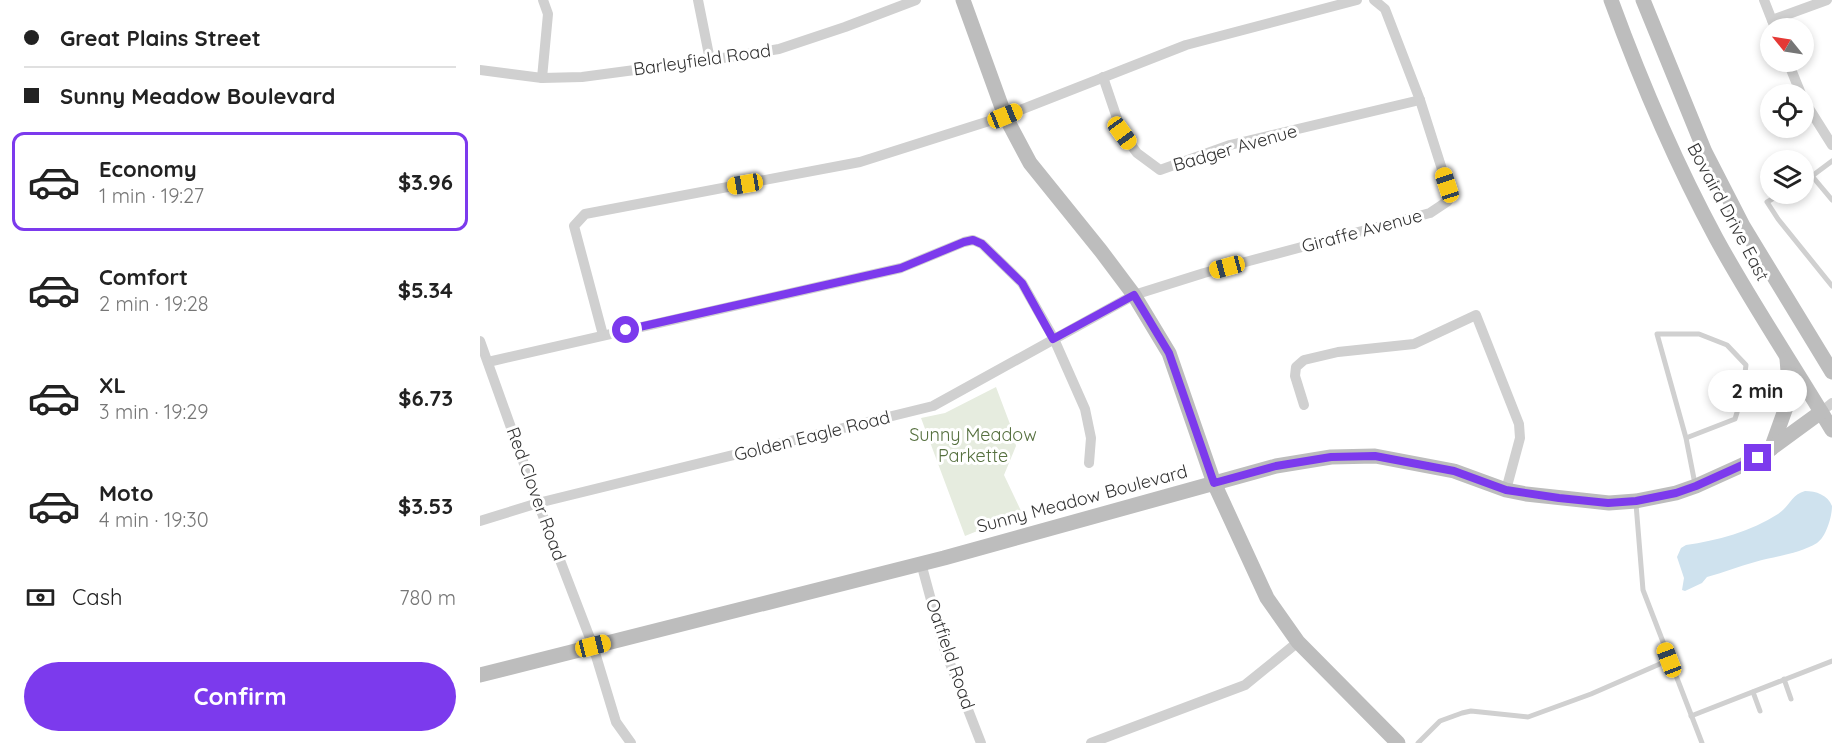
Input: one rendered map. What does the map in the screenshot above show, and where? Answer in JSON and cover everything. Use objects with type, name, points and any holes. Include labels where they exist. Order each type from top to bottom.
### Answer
[{"type":"street","points":[[542,78],[548,14],[543,0]]},
{"type":"street","points":[[698,0],[710,60]]},
{"type":"street","name":"Barleyfield Road","points":[[480,70],[542,78],[582,77],[779,49],[916,0]]},
{"type":"street","points":[[963,0],[1005,116],[1030,163],[1101,250],[1134,295],[1169,353],[1214,483],[1267,598],[1298,642],[1398,743]]},
{"type":"street","points":[[603,335],[574,226],[585,214],[860,162],[1005,116],[1186,45],[1357,0]]},
{"type":"street","name":"Giraffe Avenue","points":[[1134,295],[1204,273],[1430,213],[1448,201],[1447,185],[1420,100],[1385,9],[1374,0]]},
{"type":"street","name":"Bovaird Drive East","points":[[1611,0],[1632,57],[1679,165],[1717,239],[1787,356],[1827,407],[1832,430]]},
{"type":"street","name":"Bovaird Drive East","points":[[1644,0],[1705,152],[1743,226],[1832,372]]},
{"type":"street","points":[[1764,0],[1772,18]]},
{"type":"street","points":[[1787,18],[1827,0]]},
{"type":"street","name":"Badger Avenue","points":[[1103,77],[1122,133],[1137,153],[1160,170],[1230,146],[1420,100]]},
{"type":"street","points":[[1814,116],[1832,145]]},
{"type":"street","points":[[488,362],[901,268],[973,240],[982,244],[1022,283],[1053,339],[1085,409],[1091,438],[1089,463]]},
{"type":"street","name":"Golden Eagle Road","points":[[480,521],[538,502],[933,406],[1134,295]]},
{"type":"street","points":[[1304,405],[1294,376],[1296,367],[1304,360],[1338,352],[1414,344],[1476,315],[1519,424],[1520,438],[1506,490]]},
{"type":"street","name":"Red Clover Road","points":[[480,340],[593,646],[616,722],[631,743]]},
{"type":"street","points":[[1771,449],[1790,396],[1787,356]]},
{"type":"street","name":"Sunny Meadow Boulevard","points":[[480,675],[921,563],[1276,466],[1331,457],[1375,456],[1454,471],[1506,490],[1608,503],[1636,501],[1676,493],[1696,486],[1758,458],[1827,407]]},
{"type":"street","name":"Oatfield Road","points":[[921,563],[944,648],[981,743]]},
{"type":"street","points":[[1091,743],[1245,685],[1298,642]]},
{"type":"lane","points":[[1814,174],[1832,161]]},
{"type":"lane","points":[[1814,178],[1832,200]]},
{"type":"lane","points":[[1768,204],[1832,286]]},
{"type":"lane","points":[[1686,438],[1735,418],[1742,396],[1746,365],[1727,345],[1699,334],[1657,334],[1686,438],[1696,486]]},
{"type":"lane","points":[[1636,501],[1642,590],[1702,743]]},
{"type":"lane","points":[[1418,743],[1440,721],[1462,713],[1471,711],[1528,717],[1591,694],[1669,660]]},
{"type":"lane","points":[[1691,716],[1832,661]]},
{"type":"lane","points":[[1784,679],[1791,699]]},
{"type":"lane","points":[[1753,692],[1760,711]]},
{"type":"green space","name":"Sunny Meadow Parkette","points":[[996,387],[1016,446],[1004,475],[1022,513],[965,536],[921,418],[945,413]]},
{"type":"water","points":[[1805,491],[1821,494],[1832,506],[1828,526],[1817,543],[1795,552],[1707,577],[1702,583],[1685,591],[1682,590],[1684,578],[1677,557],[1681,548],[1734,534],[1768,520]]},
{"type":"route","points":[[626,330],[901,268],[973,240],[982,244],[1022,283],[1053,339],[1134,295],[1169,353],[1214,483],[1276,466],[1331,457],[1375,456],[1454,471],[1506,490],[1608,503],[1636,501],[1676,493],[1758,458]]}]
